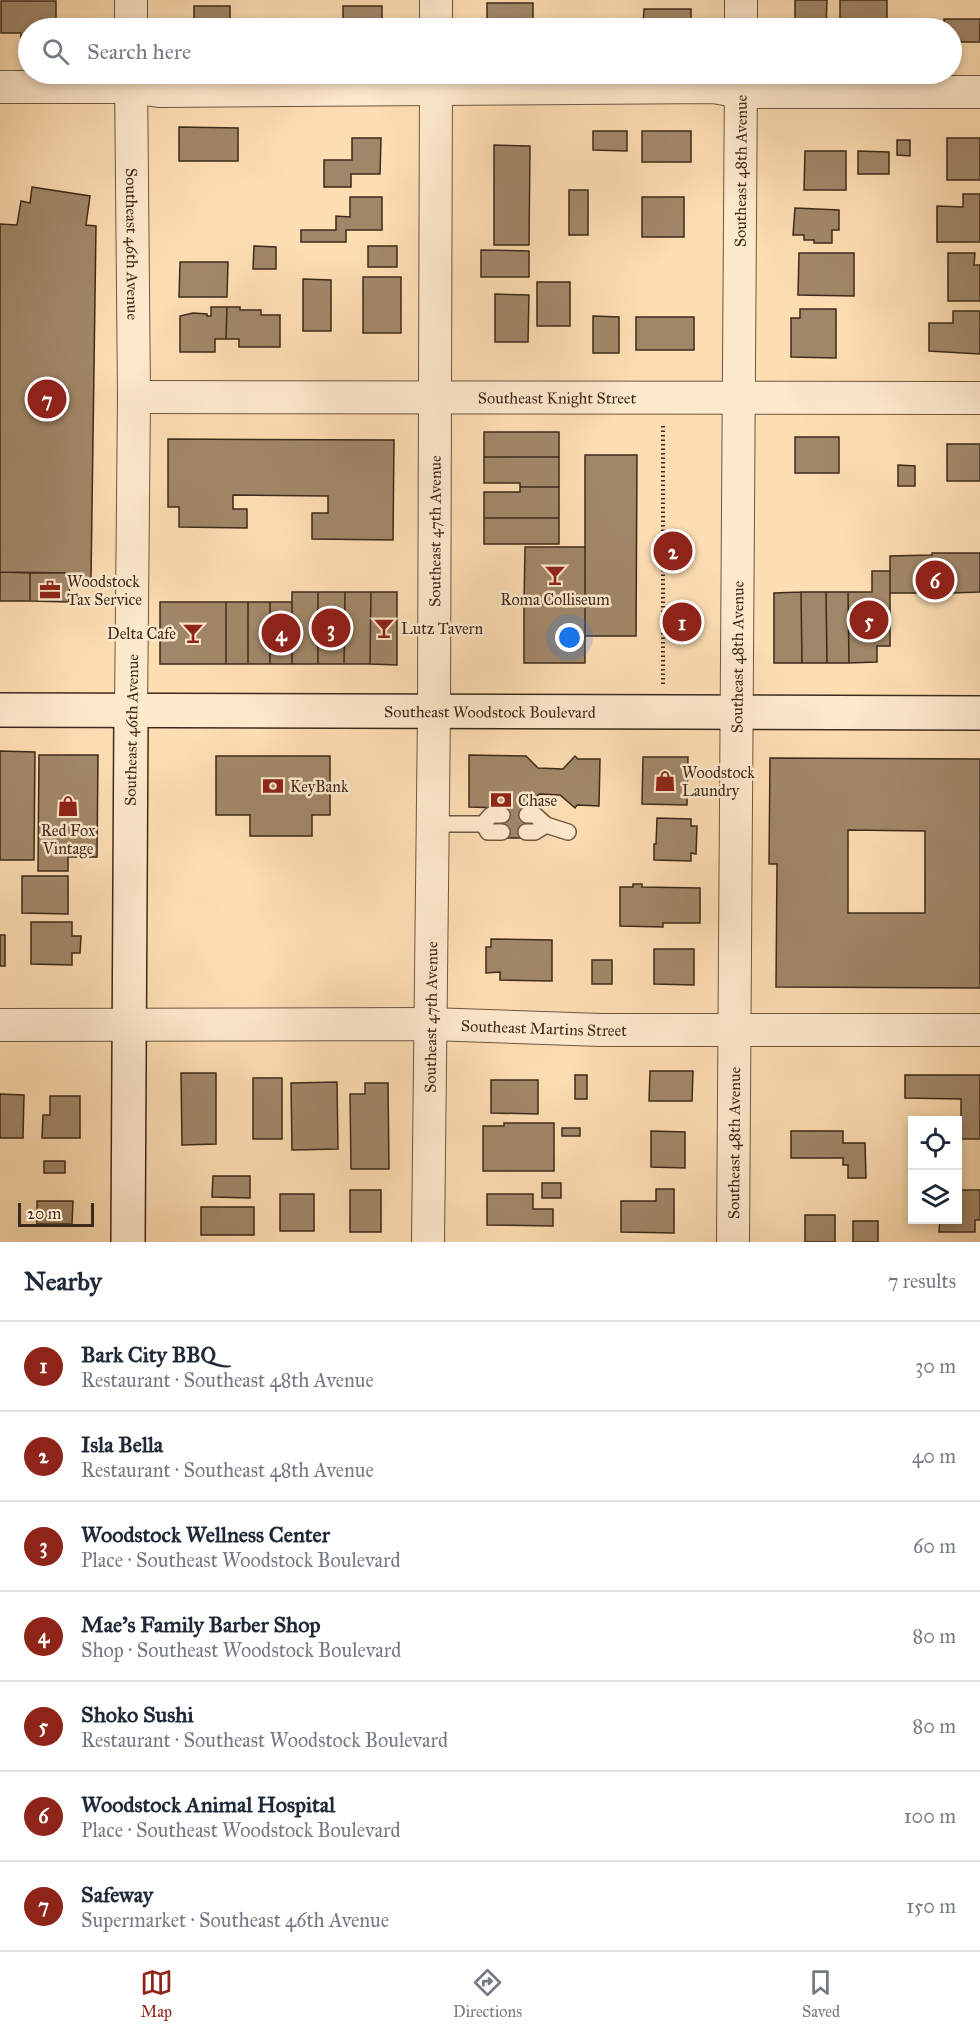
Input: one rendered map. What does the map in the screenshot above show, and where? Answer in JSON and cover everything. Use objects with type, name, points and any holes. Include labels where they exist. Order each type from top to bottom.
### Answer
[{"type":"main road","name":"Southeast Woodstock Boulevard","points":[[0,710],[980,713]]},
{"type":"main road","name":"Southeast 46th Avenue","points":[[129,1242],[131,712]]},
{"type":"street","points":[[131,0],[131,18]]},
{"type":"street","points":[[436,0],[436,18]]},
{"type":"street","points":[[741,0],[741,18]]},
{"type":"street","points":[[0,87],[56,84]]},
{"type":"street","name":"Southeast 46th Avenue","points":[[131,84],[134,397],[131,712]]},
{"type":"street","points":[[141,84],[159,91],[374,84]]},
{"type":"street","name":"Southeast 47th Avenue","points":[[428,1242],[434,712],[436,84]]},
{"type":"street","points":[[547,84],[714,87],[734,84]]},
{"type":"street","name":"Southeast 48th Avenue","points":[[733,1242],[741,84]]},
{"type":"street","points":[[768,84],[980,92]]},
{"type":"street","name":"Southeast Knight Street","points":[[134,397],[980,398]]},
{"type":"street","name":"Southeast Martins Street","points":[[0,1025],[430,1024],[601,1030],[980,1030]]},
{"type":"lane","points":[[433,824],[483,824],[491,815],[502,815]]},
{"type":"lane","points":[[527,815],[535,815],[546,825],[568,832]]},
{"type":"lane","points":[[483,824],[488,832],[502,832]]},
{"type":"lane","points":[[526,832],[535,832],[546,825]]},
{"type":"path","points":[[663,399],[663,713]]},
{"type":"building","points":[[795,0],[827,0],[826,18],[795,18]]},
{"type":"building","points":[[840,0],[887,0],[887,18],[840,18]]},
{"type":"building","points":[[1,1],[56,1],[56,18],[18,18],[18,33],[1,33]]},
{"type":"building","points":[[487,3],[533,3],[533,18],[487,18]]},
{"type":"building","points":[[194,6],[230,6],[230,18],[194,18]]},
{"type":"building","points":[[343,6],[382,6],[382,18],[343,18]]},
{"type":"building","points":[[644,9],[691,9],[691,18],[644,18]]},
{"type":"building","points":[[962,19],[980,19],[980,42],[962,42]]},
{"type":"building","points":[[179,127],[238,128],[238,161],[179,161]]},
{"type":"building","points":[[593,131],[627,131],[627,151],[593,150]]},
{"type":"building","points":[[642,131],[691,131],[691,162],[642,162]]},
{"type":"building","points":[[352,138],[381,138],[380,174],[351,174],[351,187],[324,187],[324,160],[352,160]]},
{"type":"building","points":[[947,138],[980,138],[980,180],[947,180]]},
{"type":"building","points":[[897,140],[910,140],[910,156],[897,155]]},
{"type":"building","points":[[494,145],[530,146],[529,245],[494,245]]},
{"type":"building","points":[[805,151],[846,151],[846,190],[804,190]]},
{"type":"building","points":[[858,151],[889,152],[889,174],[858,174]]},
{"type":"building","points":[[32,187],[90,196],[86,225],[96,226],[91,579],[70,579],[70,573],[0,572],[0,224],[17,225],[21,201],[30,203]]},
{"type":"building","points":[[569,190],[588,190],[588,235],[569,235]]},
{"type":"building","points":[[963,194],[980,194],[980,242],[937,242],[937,206],[963,207]]},
{"type":"building","points":[[350,197],[382,197],[382,230],[346,230],[346,242],[301,242],[301,230],[336,230],[336,216],[350,217]]},
{"type":"building","points":[[642,197],[684,197],[684,237],[642,237]]},
{"type":"building","points":[[795,208],[839,210],[839,230],[832,230],[832,243],[814,243],[814,240],[804,240],[804,235],[793,235]]},
{"type":"building","points":[[254,246],[276,247],[276,269],[253,269]]},
{"type":"building","points":[[368,246],[397,246],[397,267],[368,267]]},
{"type":"building","points":[[481,250],[529,251],[529,277],[481,277]]},
{"type":"building","points":[[799,253],[854,253],[854,296],[798,295]]},
{"type":"building","points":[[948,253],[975,253],[974,265],[980,265],[980,301],[948,301]]},
{"type":"building","points":[[180,262],[228,262],[227,297],[179,297]]},
{"type":"building","points":[[363,277],[401,277],[401,333],[363,333]]},
{"type":"building","points":[[303,279],[331,280],[331,331],[303,331]]},
{"type":"building","points":[[537,282],[570,282],[570,326],[537,326]]},
{"type":"building","points":[[495,294],[529,295],[528,342],[495,342]]},
{"type":"building","points":[[211,307],[227,307],[226,339],[215,339],[215,352],[180,352],[180,316],[193,313],[211,316]]},
{"type":"building","points":[[227,307],[240,307],[240,310],[261,310],[261,315],[280,315],[280,347],[239,347],[239,339],[226,339]]},
{"type":"building","points":[[800,309],[836,309],[836,358],[791,357],[791,318],[800,318]]},
{"type":"building","points":[[953,311],[980,311],[980,354],[929,351],[929,323],[953,323]]},
{"type":"building","points":[[593,316],[619,317],[619,353],[593,353]]},
{"type":"building","points":[[636,317],[694,317],[694,350],[636,350]]},
{"type":"building","points":[[484,432],[559,432],[559,457],[484,457]]},
{"type":"building","points":[[795,437],[839,437],[839,473],[795,473]]},
{"type":"building","points":[[168,439],[394,440],[393,540],[312,539],[312,513],[328,513],[328,496],[233,495],[233,509],[247,509],[247,528],[179,527],[179,507],[168,507]]},
{"type":"building","points":[[947,444],[980,444],[980,481],[947,481]]},
{"type":"building","points":[[585,455],[637,455],[636,636],[585,636]]},
{"type":"building","points":[[484,457],[559,457],[559,487],[520,487],[520,483],[484,483]]},
{"type":"building","points":[[898,465],[915,466],[915,486],[898,486]]},
{"type":"building","points":[[520,487],[559,487],[559,518],[484,518],[484,492],[520,492]]},
{"type":"building","points":[[484,518],[559,518],[559,544],[484,544]]},
{"type":"building","name":"Roma Colliseum","points":[[525,547],[585,547],[585,604],[524,604]]},
{"type":"building","points":[[932,553],[980,553],[980,592],[953,593],[953,589],[932,589],[932,593],[890,593],[890,556],[932,555]]},
{"type":"building","points":[[872,571],[890,571],[890,646],[877,646],[877,662],[849,663],[848,592],[872,592]]},
{"type":"building","points":[[0,572],[30,573],[30,601],[0,601]]},
{"type":"building","name":"Woodstock Tax Service","points":[[30,573],[70,573],[69,602],[30,601]]},
{"type":"building","points":[[292,592],[318,592],[318,664],[292,664]]},
{"type":"building","points":[[318,592],[345,592],[344,664],[318,664]]},
{"type":"building","points":[[345,592],[371,592],[370,664],[344,664]]},
{"type":"building","name":"Lutz Tavern","points":[[371,592],[397,592],[397,665],[370,664]]},
{"type":"building","points":[[801,592],[802,663],[774,663],[774,593]]},
{"type":"building","points":[[801,592],[826,592],[827,663],[802,663]]},
{"type":"building","points":[[826,592],[848,592],[849,663],[827,663]]},
{"type":"building","name":"Delta Cafe","points":[[160,602],[226,602],[226,664],[160,664]]},
{"type":"building","points":[[226,602],[248,602],[248,664],[226,664]]},
{"type":"building","points":[[248,602],[270,602],[270,664],[248,664]]},
{"type":"building","points":[[270,602],[292,602],[292,664],[270,664]]},
{"type":"building","points":[[524,604],[585,604],[585,663],[524,663]]},
{"type":"building","points":[[0,751],[35,752],[34,860],[0,860]]},
{"type":"building","name":"Red Fox Vintage","points":[[39,755],[98,755],[97,857],[68,857],[68,871],[38,871]]},
{"type":"building","name":"Chase","points":[[469,755],[526,756],[538,768],[563,769],[575,756],[578,759],[600,759],[599,806],[577,805],[575,808],[560,795],[539,794],[527,807],[526,838],[502,838],[502,808],[469,807]]},
{"type":"building","name":"KeyBank","points":[[216,756],[330,756],[330,815],[312,815],[312,836],[250,836],[250,815],[216,815]]},
{"type":"building","name":"Woodstock Laundry","points":[[643,757],[688,757],[687,805],[642,804]]},
{"type":"building","points":[[770,758],[980,759],[980,988],[776,987],[777,864],[769,864]],"holes":[[[848,830],[925,831],[925,913],[848,913]]]},
{"type":"building","points":[[657,818],[691,819],[691,826],[697,826],[696,854],[691,853],[691,861],[654,860]]},
{"type":"building","points":[[22,876],[68,876],[68,914],[22,913]]},
{"type":"building","points":[[633,884],[642,884],[642,887],[700,888],[700,923],[663,923],[663,927],[620,926],[620,887],[633,887]]},
{"type":"building","points":[[31,922],[72,922],[72,936],[81,936],[80,953],[72,953],[72,965],[31,964]]},
{"type":"building","points":[[0,935],[5,935],[5,966],[0,966]]},
{"type":"building","points":[[491,939],[552,940],[552,981],[500,980],[500,972],[486,973],[486,947],[491,947]]},
{"type":"building","points":[[654,949],[694,949],[694,985],[654,984]]},
{"type":"building","points":[[592,960],[612,960],[612,984],[592,984]]},
{"type":"building","points":[[650,1071],[693,1071],[692,1101],[649,1101]]},
{"type":"building","points":[[181,1073],[216,1073],[216,1144],[182,1145]]},
{"type":"building","points":[[575,1075],[587,1075],[587,1099],[575,1099]]},
{"type":"building","points":[[905,1075],[980,1075],[980,1139],[962,1139],[961,1099],[905,1098]]},
{"type":"building","points":[[253,1078],[282,1078],[282,1139],[253,1139]]},
{"type":"building","points":[[491,1080],[538,1080],[538,1114],[491,1113]]},
{"type":"building","points":[[337,1082],[338,1149],[292,1150],[291,1083]]},
{"type":"building","points":[[365,1083],[388,1083],[389,1169],[351,1169],[350,1094],[365,1094]]},
{"type":"building","points":[[0,1094],[24,1095],[23,1138],[0,1138]]},
{"type":"building","points":[[50,1096],[80,1096],[80,1138],[42,1138],[43,1115],[50,1115]]},
{"type":"building","points":[[504,1123],[554,1123],[554,1171],[483,1171],[483,1126],[504,1126]]},
{"type":"building","points":[[562,1128],[580,1128],[580,1136],[562,1136]]},
{"type":"building","points":[[651,1131],[685,1132],[685,1168],[651,1167]]},
{"type":"building","points":[[791,1131],[843,1131],[843,1143],[865,1143],[866,1178],[848,1178],[848,1165],[843,1165],[843,1158],[791,1158]]},
{"type":"building","points":[[44,1161],[65,1161],[65,1173],[44,1173]]},
{"type":"building","points":[[213,1176],[250,1176],[250,1198],[212,1197]]},
{"type":"building","points":[[542,1183],[561,1183],[561,1198],[542,1198]]},
{"type":"building","points":[[656,1189],[674,1189],[674,1233],[621,1232],[621,1201],[656,1201]]},
{"type":"building","points":[[350,1190],[381,1190],[381,1232],[350,1232]]},
{"type":"building","points":[[962,1190],[980,1190],[980,1220],[975,1220],[975,1232],[939,1232],[940,1224],[962,1224]]},
{"type":"building","points":[[280,1194],[314,1194],[314,1231],[280,1231]]},
{"type":"building","points":[[487,1194],[533,1194],[533,1209],[553,1209],[553,1226],[487,1225]]},
{"type":"building","points":[[37,1201],[73,1201],[72,1224],[37,1224]]},
{"type":"building","points":[[201,1207],[254,1207],[254,1235],[201,1235]]},
{"type":"building","points":[[805,1215],[835,1215],[835,1242],[805,1242]]},
{"type":"building","points":[[853,1221],[878,1221],[878,1242],[853,1242]]},
{"type":"place","name":"Safeway","points":[[47,399]]},
{"type":"place","name":"Isla Bella","points":[[673,551]]},
{"type":"place","name":"Roma Colliseum","points":[[555,575]]},
{"type":"place","name":"Woodstock Animal Hospital","points":[[935,580]]},
{"type":"place","name":"Woodstock Tax Service","points":[[50,590]]},
{"type":"place","name":"Shoko Sushi","points":[[869,620]]},
{"type":"place","name":"Bark City BBQ","points":[[682,622]]},
{"type":"place","name":"Woodstock Wellness Center","points":[[331,628]]},
{"type":"place","name":"Lutz Tavern","points":[[384,628]]},
{"type":"place","name":"Delta Cafe","points":[[193,633]]},
{"type":"place","name":"Mae's Family Barber Shop","points":[[281,633]]},
{"type":"place","name":"Woodstock Laundry","points":[[665,781]]},
{"type":"place","name":"KeyBank","points":[[273,786]]},
{"type":"place","name":"Chase","points":[[501,800]]},
{"type":"place","name":"Red Fox Vintage","points":[[68,806]]}]
